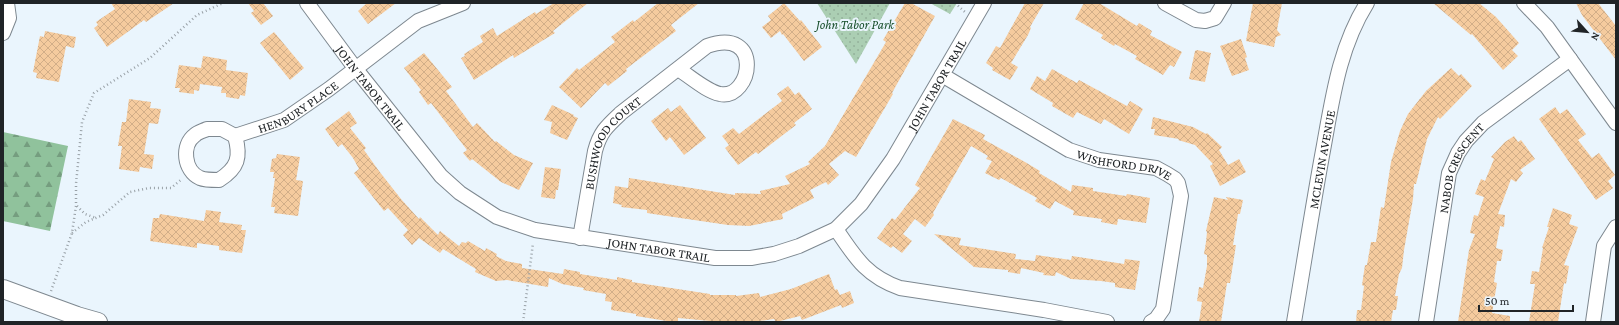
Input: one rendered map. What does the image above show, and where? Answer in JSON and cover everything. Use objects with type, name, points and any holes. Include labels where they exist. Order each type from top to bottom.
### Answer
[{"type":"main road","points":[[3,289],[96,322]]},
{"type":"street","points":[[3,33],[9,18],[7,3]]},
{"type":"street","name":"JOHN TABOR TRAIL","points":[[307,3],[441,176],[460,193],[497,217],[535,230],[715,258],[751,258],[774,254],[799,246],[836,229],[861,204],[878,182],[984,3]]},
{"type":"street","name":"HENBURY PLACE","points":[[235,136],[284,120],[418,21],[463,3]]},
{"type":"street","points":[[1165,3],[1196,20],[1205,21],[1216,18],[1224,3]]},
{"type":"street","name":"MCLEVIN AVENUE","points":[[1294,322],[1335,82],[1344,49],[1367,3]]},
{"type":"street","points":[[1524,3],[1547,27],[1616,123]]},
{"type":"street","name":"BUSHWOOD COURT","points":[[580,238],[598,138],[608,125],[620,113],[707,46],[723,42],[733,44],[742,50],[748,65],[744,80],[734,91],[727,94],[721,94],[708,88],[678,69]]},
{"type":"street","name":"NABOB CRESCENT","points":[[1426,322],[1449,173],[1458,153],[1466,141],[1483,123],[1570,59]]},
{"type":"street","name":"WISHFORD DRIVE","points":[[942,75],[1070,150],[1099,160],[1156,168],[1175,179],[1178,183],[1181,196],[1163,309],[1156,319],[1151,322]]},
{"type":"street","points":[[207,129],[222,129],[235,136],[239,149],[234,167],[227,175],[219,180],[200,178],[191,171],[186,161],[186,153],[187,146],[194,135],[207,129]]},
{"type":"street","points":[[1593,322],[1604,246],[1616,228]]},
{"type":"street","points":[[836,229],[862,266],[871,274],[900,288],[1044,310],[1107,322]]},
{"type":"path","points":[[46,305],[72,233],[76,206],[76,184],[82,122],[94,93],[150,58],[197,15],[223,3]]},
{"type":"path","points":[[72,233],[86,222],[103,215],[130,192],[149,188],[171,188],[191,171]]},
{"type":"path","points":[[76,206],[85,214],[97,218]]},
{"type":"path","points":[[523,322],[535,230]]},
{"type":"green space","name":"John Tabor Park","points":[[817,3],[890,3],[856,64]]},
{"type":"green space","name":"John Tabor Park","points":[[930,3],[957,3],[950,14]]},
{"type":"green space","points":[[3,132],[68,146],[50,231],[3,221]]},
{"type":"building","points":[[111,3],[174,3],[146,22],[144,20],[107,47],[94,28],[98,25],[96,22],[115,9]]},
{"type":"building","points":[[248,3],[263,3],[273,16],[261,25],[251,13],[254,11]]},
{"type":"building","points":[[367,3],[396,3],[368,24],[358,11]]},
{"type":"building","points":[[554,3],[588,3],[553,31],[555,33],[514,58],[513,55],[474,80],[461,58],[465,56],[464,54],[483,42],[480,36],[493,28],[497,36],[535,12],[536,14]]},
{"type":"building","points":[[658,3],[699,3],[671,25],[676,31],[626,69],[627,71],[608,86],[605,83],[581,108],[559,87],[577,68],[579,70],[615,42],[611,37],[633,20],[634,22]]},
{"type":"building","points":[[784,3],[800,21],[801,20],[822,47],[804,61],[780,31],[771,38],[762,27],[771,20],[768,16]]},
{"type":"building","points":[[905,3],[911,3],[935,16],[892,93],[893,94],[856,157],[845,151],[829,164],[839,175],[828,185],[826,182],[810,190],[814,198],[782,214],[783,219],[749,226],[728,225],[647,213],[647,210],[621,207],[622,205],[613,203],[615,186],[628,188],[629,178],[735,195],[735,193],[761,194],[760,191],[790,184],[785,176],[810,164],[808,162],[825,146],[886,42],[883,40]]},
{"type":"building","points":[[1025,3],[1044,3],[1030,27],[1031,28],[1028,35],[1011,63],[1018,67],[1010,80],[992,70],[993,68],[986,63],[996,46],[1000,48]]},
{"type":"building","points":[[1084,3],[1099,3],[1137,26],[1139,23],[1152,31],[1150,35],[1182,52],[1174,67],[1170,65],[1163,75],[1135,59],[1137,56],[1115,44],[1114,46],[1101,38],[1103,35],[1075,19]]},
{"type":"building","points":[[1253,3],[1282,3],[1277,30],[1281,35],[1276,37],[1274,47],[1246,41]]},
{"type":"building","points":[[1433,3],[1479,3],[1496,17],[1519,43],[1512,50],[1518,56],[1503,70],[1472,34],[1471,35]]},
{"type":"building","points":[[1576,3],[1598,3],[1616,26],[1616,60],[1582,15]]},
{"type":"building","points":[[45,31],[76,37],[74,48],[66,46],[59,82],[36,78],[37,73],[33,72],[40,36],[44,37]]},
{"type":"building","points":[[274,32],[304,68],[290,80],[260,43]]},
{"type":"building","points":[[1241,39],[1247,57],[1245,58],[1249,70],[1232,76],[1220,46]]},
{"type":"building","points":[[1197,50],[1211,53],[1205,82],[1189,79],[1195,51]]},
{"type":"building","points":[[424,53],[452,87],[446,91],[473,127],[477,123],[495,142],[496,141],[514,155],[533,163],[519,190],[501,182],[472,159],[470,161],[463,153],[467,150],[431,103],[428,105],[419,92],[421,90],[404,68]]},
{"type":"building","points":[[203,56],[227,60],[226,70],[248,73],[245,96],[240,95],[239,99],[226,97],[226,93],[221,93],[222,87],[200,84],[199,91],[194,90],[194,94],[179,92],[180,88],[175,88],[179,65],[201,68]]},
{"type":"building","points":[[1451,68],[1459,76],[1461,74],[1472,86],[1440,119],[1438,117],[1427,139],[1416,184],[1414,184],[1402,268],[1399,274],[1395,296],[1398,296],[1396,310],[1393,310],[1391,322],[1356,322],[1357,310],[1361,310],[1364,286],[1362,285],[1365,265],[1367,265],[1371,242],[1376,242],[1381,207],[1384,208],[1391,162],[1400,131],[1408,114],[1426,91]]},
{"type":"building","points":[[1052,69],[1077,83],[1079,80],[1127,106],[1130,101],[1143,109],[1129,134],[1104,119],[1101,124],[1077,112],[1073,118],[1052,106],[1053,103],[1030,89],[1037,76],[1045,81]]},
{"type":"building","points":[[788,86],[795,95],[799,92],[812,109],[794,123],[796,125],[758,154],[756,152],[738,165],[725,148],[729,145],[722,136],[733,128],[739,134],[782,101],[777,94]]},
{"type":"building","points":[[129,99],[151,102],[150,108],[161,109],[158,124],[149,123],[144,154],[154,155],[152,169],[140,167],[139,172],[119,169],[122,146],[118,146],[122,122],[126,122]]},
{"type":"building","points":[[552,105],[578,118],[567,140],[550,133],[552,122],[544,120]]},
{"type":"building","points":[[680,105],[706,138],[684,155],[670,137],[666,141],[651,121],[668,108],[671,112]]},
{"type":"building","points":[[1555,107],[1560,114],[1567,109],[1586,134],[1578,140],[1592,158],[1599,153],[1615,175],[1608,181],[1613,188],[1596,200],[1539,119]]},
{"type":"building","points":[[349,111],[357,123],[350,128],[366,148],[364,150],[379,171],[401,199],[419,219],[420,217],[438,235],[440,231],[459,246],[462,242],[466,243],[468,241],[485,251],[486,248],[497,254],[496,256],[506,261],[522,264],[522,268],[563,274],[564,269],[580,272],[580,274],[617,280],[617,277],[632,280],[632,282],[710,295],[736,296],[759,293],[760,297],[791,289],[829,274],[835,290],[837,289],[840,295],[850,291],[854,303],[842,308],[841,305],[802,320],[800,316],[776,322],[774,319],[752,322],[721,322],[678,318],[678,322],[673,322],[611,310],[612,302],[605,301],[606,294],[583,290],[584,288],[562,284],[549,278],[548,287],[507,280],[496,281],[475,272],[476,269],[443,249],[440,253],[419,238],[412,245],[403,235],[408,230],[388,208],[384,211],[354,173],[359,169],[353,158],[342,144],[338,147],[325,129]]},
{"type":"building","points":[[1153,117],[1193,127],[1206,134],[1207,133],[1222,147],[1219,150],[1228,165],[1239,159],[1246,172],[1220,186],[1210,166],[1213,164],[1195,145],[1178,140],[1179,139],[1154,135],[1155,129],[1151,129]]},
{"type":"building","points":[[953,119],[985,135],[983,139],[1040,171],[1039,173],[1071,192],[1072,185],[1093,188],[1093,191],[1150,198],[1146,223],[1118,219],[1117,225],[1101,222],[1102,219],[1073,215],[1074,211],[1055,201],[1050,209],[1035,201],[1037,198],[1001,178],[999,180],[985,173],[992,161],[986,159],[988,156],[971,146],[933,213],[934,215],[925,227],[915,219],[903,234],[912,241],[902,253],[893,246],[891,248],[877,238],[892,218],[895,220],[920,188],[915,185]]},
{"type":"building","points":[[1514,136],[1518,142],[1521,140],[1535,159],[1520,170],[1523,173],[1516,182],[1511,179],[1498,214],[1505,215],[1504,227],[1500,226],[1496,248],[1503,250],[1501,261],[1497,261],[1494,282],[1497,283],[1492,313],[1510,316],[1510,322],[1458,322],[1469,250],[1475,234],[1470,233],[1474,215],[1478,216],[1484,197],[1475,194],[1481,179],[1485,181],[1494,159],[1491,157],[1505,142]]},
{"type":"building","points":[[277,154],[300,157],[296,180],[303,181],[298,216],[274,213],[275,207],[271,207],[275,178],[273,178],[274,172],[270,172],[272,159],[276,158]]},
{"type":"building","points":[[545,167],[561,169],[555,199],[541,197]]},
{"type":"building","points":[[1214,197],[1228,200],[1226,197],[1243,200],[1240,214],[1238,214],[1233,245],[1236,245],[1230,283],[1227,283],[1221,322],[1199,322],[1202,302],[1197,301],[1199,287],[1203,288],[1207,266],[1207,255],[1204,254],[1206,231]]},
{"type":"building","points":[[1553,208],[1572,215],[1569,224],[1578,227],[1564,265],[1569,266],[1566,284],[1564,283],[1558,322],[1529,322],[1535,284],[1530,284],[1532,271],[1539,272],[1542,248]]},
{"type":"building","points":[[206,210],[221,212],[219,222],[242,225],[241,230],[246,230],[242,253],[219,250],[219,246],[197,243],[197,248],[150,241],[153,218],[159,218],[160,214],[204,221]]},
{"type":"building","points":[[934,234],[961,238],[959,245],[1016,254],[1015,259],[1035,261],[1036,255],[1071,260],[1072,256],[1124,264],[1125,259],[1140,261],[1135,290],[1115,287],[1115,283],[1071,279],[1056,272],[1055,276],[1043,275],[1044,273],[1021,268],[1020,274],[1008,272],[1008,270],[974,267]]}]
